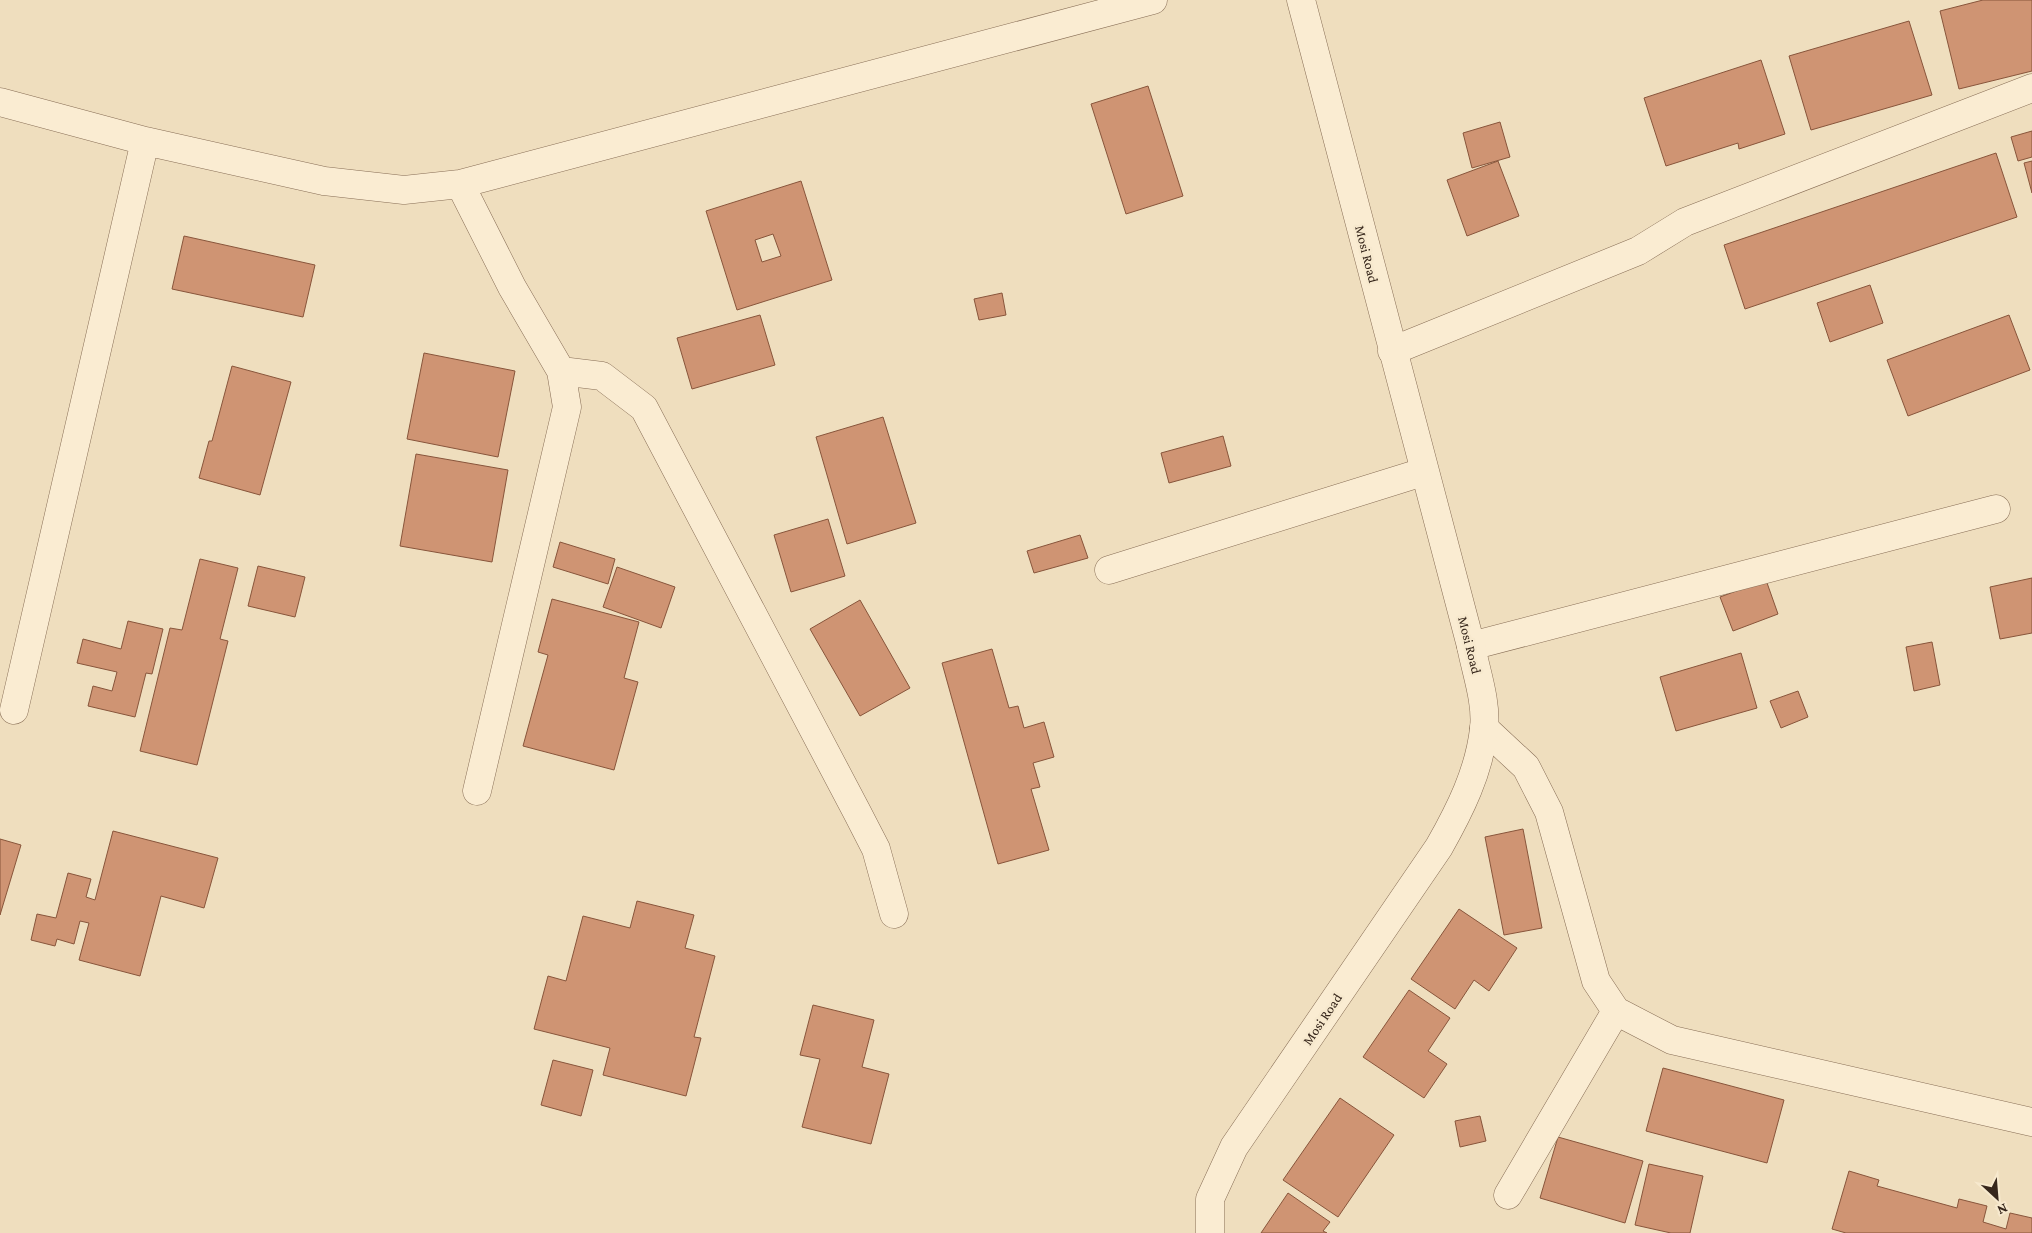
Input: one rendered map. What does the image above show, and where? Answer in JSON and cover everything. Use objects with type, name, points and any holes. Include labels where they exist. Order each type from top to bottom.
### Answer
[{"type":"street","points":[[0,102],[146,141],[324,181],[404,190],[460,184],[1153,0]]},
{"type":"street","name":"Mosi Road","points":[[1210,1233],[1210,1199],[1234,1147],[1439,847],[1460,809],[1475,771],[1484,728],[1481,694],[1471,646],[1423,472],[1301,0]]},
{"type":"street","points":[[1392,351],[1638,251],[1684,222],[2032,88]]},
{"type":"street","points":[[14,710],[146,141]]},
{"type":"street","points":[[460,184],[512,287],[561,372],[567,407],[477,791]]},
{"type":"street","points":[[561,372],[602,376],[644,408],[876,849],[894,914]]},
{"type":"street","points":[[1108,570],[1423,472]]},
{"type":"street","points":[[1471,646],[1996,509]]},
{"type":"street","points":[[1484,728],[1526,767],[1549,812],[1596,980],[1616,1011],[1672,1040],[2032,1122]]},
{"type":"street","points":[[1508,1195],[1616,1011]]},
{"type":"building","points":[[1983,0],[2032,0],[2032,71],[1959,89],[1940,11]]},
{"type":"building","points":[[1909,21],[1932,95],[1811,130],[1789,56]]},
{"type":"building","points":[[1761,60],[1785,134],[1739,149],[1738,143],[1666,166],[1644,98]]},
{"type":"building","points":[[1148,86],[1183,196],[1126,214],[1091,104]]},
{"type":"building","points":[[1500,122],[1510,157],[1472,168],[1463,133]]},
{"type":"building","points":[[2032,131],[2032,157],[2018,161],[2011,137]]},
{"type":"building","points":[[1996,153],[2017,217],[1745,309],[1724,245]]},
{"type":"building","points":[[1498,161],[1519,216],[1467,236],[1447,180]]},
{"type":"building","points":[[2032,161],[2032,193],[2024,163]]},
{"type":"building","points":[[801,181],[832,280],[737,310],[706,211]],"holes":[[[773,234],[781,256],[762,262],[755,240]]]},
{"type":"building","points":[[184,236],[315,265],[303,317],[172,289]]},
{"type":"building","points":[[1870,285],[1883,323],[1830,342],[1817,303]]},
{"type":"building","points":[[1002,293],[1006,315],[979,320],[974,299]]},
{"type":"building","points":[[760,315],[775,365],[692,389],[677,338]]},
{"type":"building","points":[[2009,315],[2030,370],[1908,416],[1887,360]]},
{"type":"building","points":[[424,353],[515,371],[498,457],[407,439]]},
{"type":"building","points":[[232,366],[291,382],[260,495],[199,478],[209,441],[212,441]]},
{"type":"building","points":[[883,417],[916,523],[847,544],[816,437]]},
{"type":"building","points":[[1223,436],[1231,466],[1169,483],[1161,453]]},
{"type":"building","points":[[416,454],[508,470],[492,562],[400,546]]},
{"type":"building","points":[[828,519],[845,576],[791,592],[774,535]]},
{"type":"building","points":[[1080,535],[1088,558],[1034,573],[1027,551]]},
{"type":"building","points":[[560,542],[615,559],[608,584],[553,567]]},
{"type":"building","points":[[200,559],[238,568],[220,639],[228,641],[197,765],[140,751],[170,628],[182,630]]},
{"type":"building","points":[[258,566],[305,577],[295,617],[248,606]]},
{"type":"building","points":[[617,567],[675,587],[661,628],[603,607]]},
{"type":"building","points":[[2032,578],[2032,633],[2000,639],[1990,587]]},
{"type":"building","points":[[1766,580],[1778,614],[1733,631],[1720,597]]},
{"type":"building","points":[[552,599],[639,622],[624,678],[638,682],[614,770],[523,746],[548,655],[538,652]]},
{"type":"building","points":[[860,600],[910,688],[860,716],[810,629]]},
{"type":"building","points":[[128,621],[163,629],[152,674],[146,673],[135,717],[88,706],[93,686],[112,691],[117,672],[77,663],[83,639],[121,649]]},
{"type":"building","points":[[1932,642],[1940,685],[1914,691],[1906,647]]},
{"type":"building","points":[[992,649],[1009,708],[1018,706],[1024,728],[1044,722],[1054,757],[1033,763],[1040,787],[1031,789],[1049,850],[998,864],[942,663]]},
{"type":"building","points":[[1741,653],[1757,708],[1676,731],[1660,677]]},
{"type":"building","points":[[1798,691],[1808,717],[1781,728],[1770,701]]},
{"type":"building","points":[[1523,829],[1542,928],[1504,935],[1485,837]]},
{"type":"building","points":[[113,831],[218,858],[204,908],[161,896],[140,976],[79,960],[89,923],[80,921],[74,944],[57,939],[55,946],[31,940],[37,914],[56,918],[68,873],[91,879],[86,897],[95,900]]},
{"type":"building","points":[[0,839],[21,845],[0,915]]},
{"type":"building","points":[[637,901],[694,915],[685,948],[715,956],[694,1037],[701,1038],[686,1096],[603,1075],[610,1048],[534,1029],[548,976],[566,981],[583,916],[630,928]]},
{"type":"building","points":[[1459,909],[1517,948],[1489,991],[1474,980],[1455,1009],[1411,979]]},
{"type":"building","points":[[1409,990],[1450,1018],[1428,1051],[1447,1064],[1424,1098],[1363,1057]]},
{"type":"building","points":[[813,1005],[874,1020],[862,1067],[889,1074],[871,1144],[802,1127],[820,1059],[800,1055]]},
{"type":"building","points":[[553,1060],[593,1070],[581,1116],[541,1105]]},
{"type":"building","points":[[1663,1068],[1784,1100],[1767,1163],[1646,1131]]},
{"type":"building","points":[[1340,1098],[1394,1135],[1338,1217],[1283,1180]]},
{"type":"building","points":[[1480,1116],[1486,1141],[1460,1147],[1455,1121]]},
{"type":"building","points":[[1558,1137],[1643,1161],[1625,1223],[1540,1198]]},
{"type":"building","points":[[1649,1164],[1703,1176],[1690,1233],[1671,1233],[1635,1225]]},
{"type":"building","points":[[1849,1171],[1879,1180],[1877,1186],[1957,1208],[1959,1199],[1987,1206],[1983,1222],[2006,1229],[2010,1213],[2032,1218],[2032,1233],[1846,1233],[1832,1229]]},
{"type":"building","points":[[1288,1193],[1330,1222],[1323,1231],[1327,1233],[1261,1233]]}]
